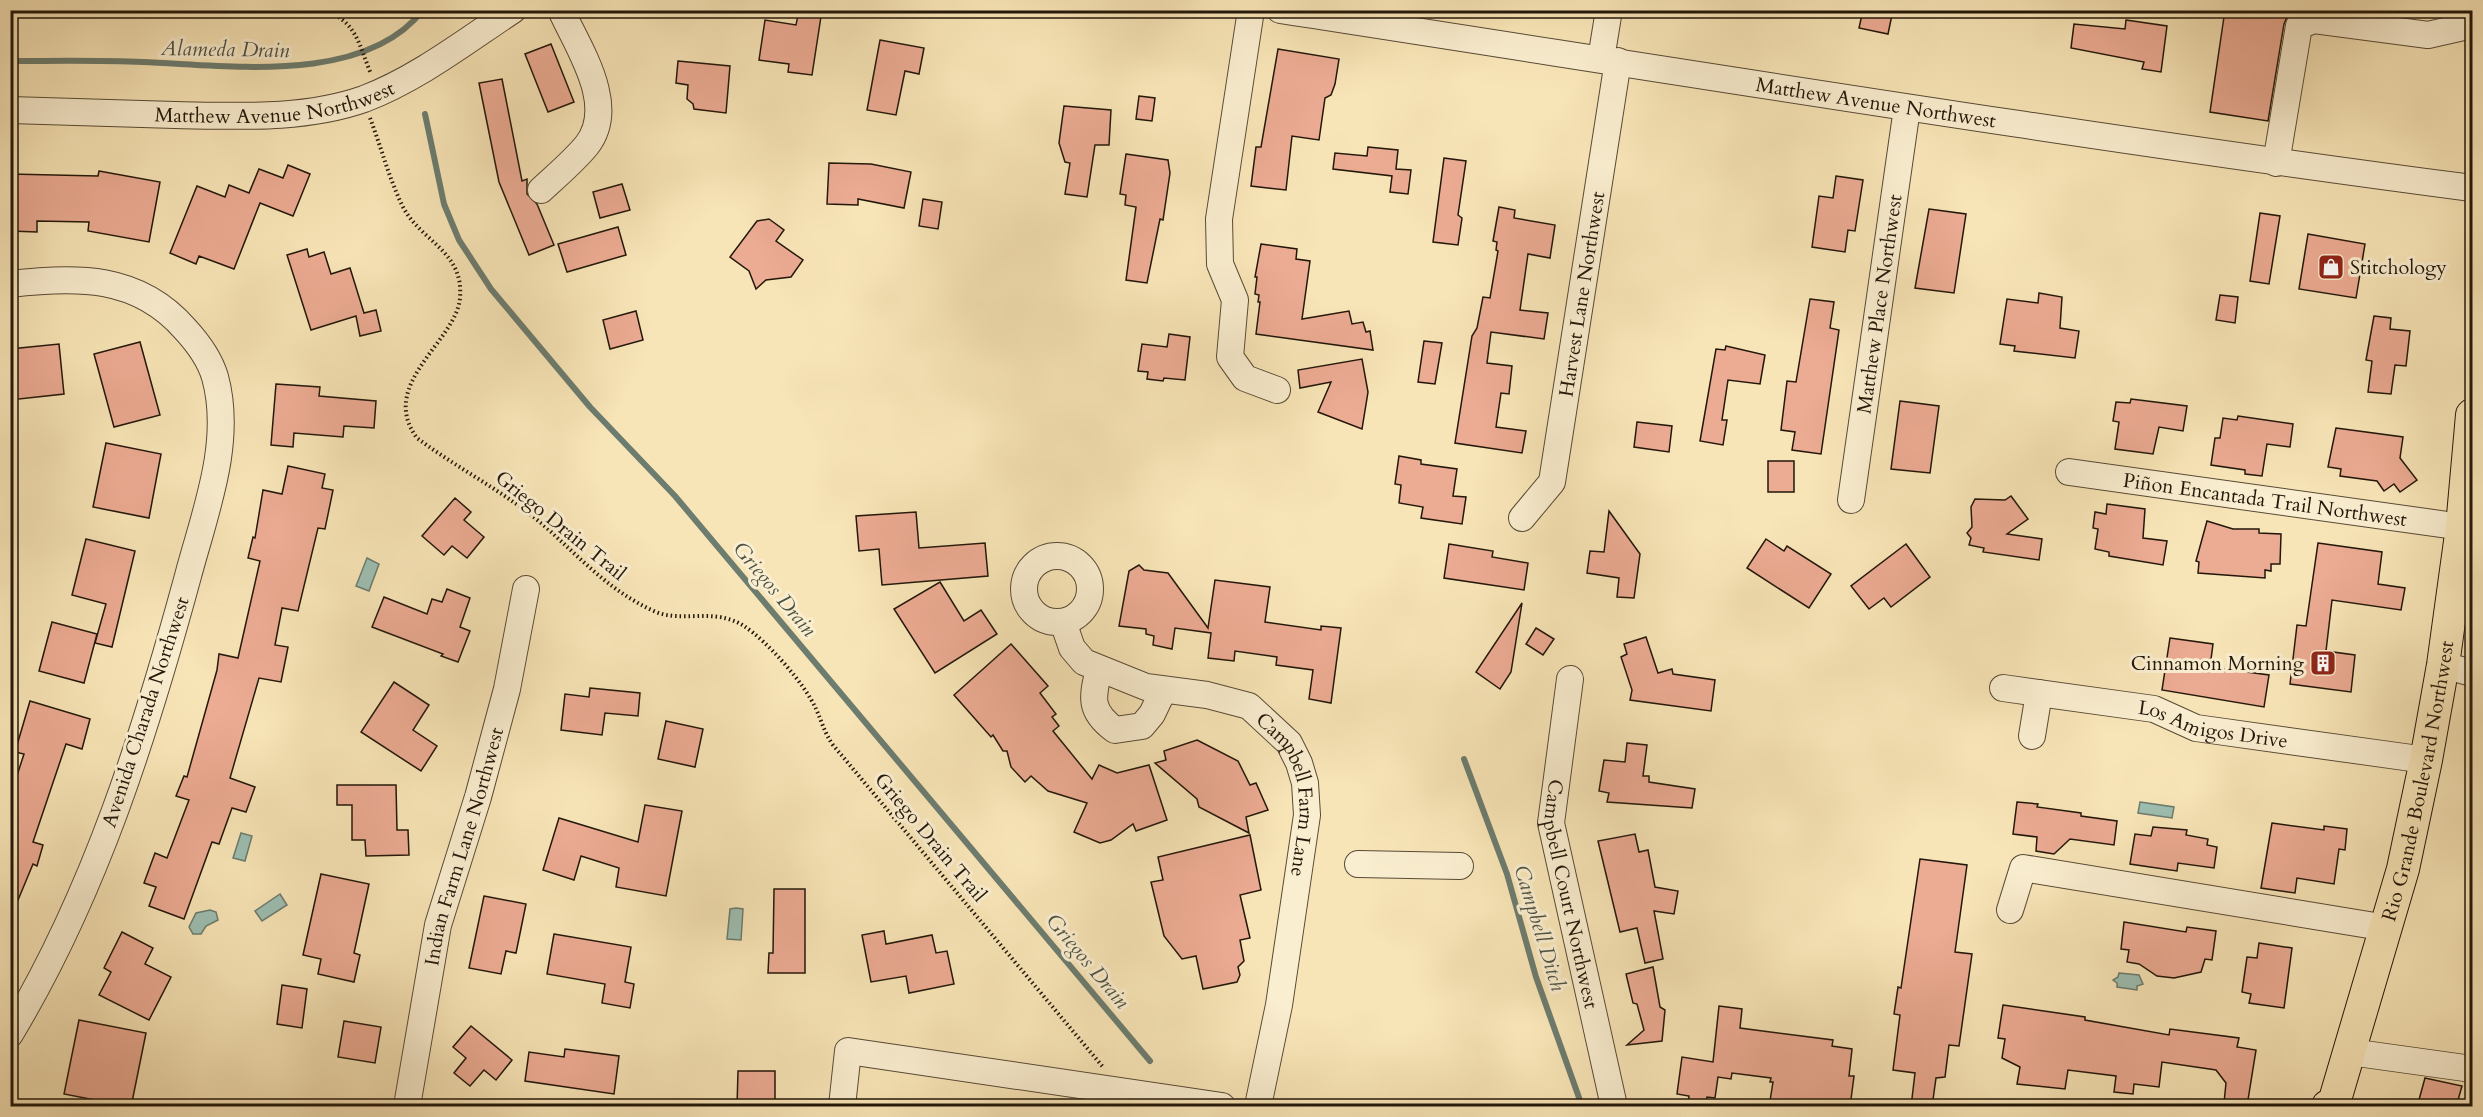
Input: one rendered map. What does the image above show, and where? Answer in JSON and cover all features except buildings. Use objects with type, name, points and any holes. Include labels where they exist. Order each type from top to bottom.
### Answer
[{"type":"main road","name":"Rio Grande Boulevard Northwest","points":[[2332,1106],[2403,869],[2426,759],[2443,665],[2462,527],[2472,428]]},
{"type":"street","name":"Matthew Avenue Northwest","points":[[10,110],[228,116],[279,115],[326,110],[364,99],[395,86],[513,10]]},
{"type":"street","points":[[541,190],[588,144],[598,121],[598,101],[589,72],[561,10]]},
{"type":"street","points":[[1251,10],[1219,219],[1220,264],[1235,300],[1230,357],[1245,378],[1277,390]]},
{"type":"street","name":"Matthew Avenue Northwest","points":[[1280,10],[1907,108],[2276,163],[2472,188]]},
{"type":"street","name":"Harvest Lane Northwest","points":[[1522,518],[1552,482],[1609,60],[1609,10]]},
{"type":"street","points":[[2276,163],[2299,26],[2314,20],[2428,35],[2472,25]]},
{"type":"street","name":"Matthew Place Northwest","points":[[1851,500],[1907,108]]},
{"type":"street","name":"Avenida Charada Northwest","points":[[10,284],[92,280],[140,292],[173,315],[196,340],[214,374],[221,407],[221,443],[204,516],[149,712],[108,831],[56,952],[10,1034]]},
{"type":"street","name":"Piñon Encantada Trail Northwest","points":[[2069,472],[2462,527]]},
{"type":"street","name":"Indian Farm Lane Northwest","points":[[408,1107],[438,925],[478,797],[507,689],[526,589]]},
{"type":"street","name":"Campbell Farm Lane","points":[[1063,622],[1072,648],[1084,662],[1146,687],[1207,695],[1249,706],[1289,743],[1305,783],[1307,815],[1279,1005],[1258,1107]]},
{"type":"street","points":[[2443,665],[2472,673]]},
{"type":"street","points":[[1099,669],[1092,694],[1095,709],[1104,722],[1115,730],[1142,726],[1152,714],[1163,691]]},
{"type":"street","name":"Campbell Court Northwest","points":[[1570,679],[1551,823],[1614,1107]]},
{"type":"street","name":"Los Amigos Drive","points":[[2003,688],[2154,709],[2196,728],[2426,759]]},
{"type":"street","points":[[2032,736],[2039,693]]},
{"type":"street","points":[[1358,864],[1460,866]]},
{"type":"street","points":[[2010,910],[2023,868],[2387,928]]},
{"type":"street","points":[[842,1107],[848,1051],[1222,1107]]},
{"type":"street","points":[[2350,1052],[2472,1069]]},
{"type":"path","points":[[322,10],[334,14],[353,27],[370,71]]},
{"type":"path","name":"Griego Drain Trail","points":[[371,120],[402,206],[419,229],[444,251],[459,271],[460,300],[454,315],[409,388],[406,408],[409,427],[417,438],[506,496],[541,523],[594,574],[624,594],[657,612],[720,616],[744,626],[764,644],[797,679],[816,708],[822,729],[833,745],[1110,1074],[1111,1090]]},
{"type":"shaded area","points":[[367,558],[379,564],[369,591],[356,586]]},
{"type":"shaded area","points":[[2140,802],[2174,807],[2172,818],[2138,813]]},
{"type":"shaded area","points":[[241,833],[252,836],[245,861],[233,858]]},
{"type":"shaded area","points":[[280,894],[287,905],[262,921],[255,911]]},
{"type":"shaded area","points":[[730,909],[743,909],[741,940],[727,939]]},
{"type":"shaded area","points":[[210,910],[216,912],[218,920],[206,926],[201,934],[193,934],[189,927],[196,913]]},
{"type":"shaded area","points":[[2119,973],[2139,975],[2143,984],[2137,986],[2137,990],[2117,987],[2117,983],[2113,980],[2118,977]]},
{"type":"waterway","name":"Alameda Drain","points":[[10,61],[126,61],[213,66],[292,66],[330,61],[366,51],[397,34],[423,10]]},
{"type":"waterway","name":"Griegos Drain","points":[[425,114],[444,204],[459,240],[491,289],[590,407],[675,496],[1150,1061]]},
{"type":"waterway","name":"Campbell Ditch","points":[[1464,759],[1507,874],[1536,977],[1582,1106]]},
{"type":"place","name":"Stitchology","points":[[2331,267]]},
{"type":"place","name":"Cinnamon Morning","points":[[2323,663]]}]
